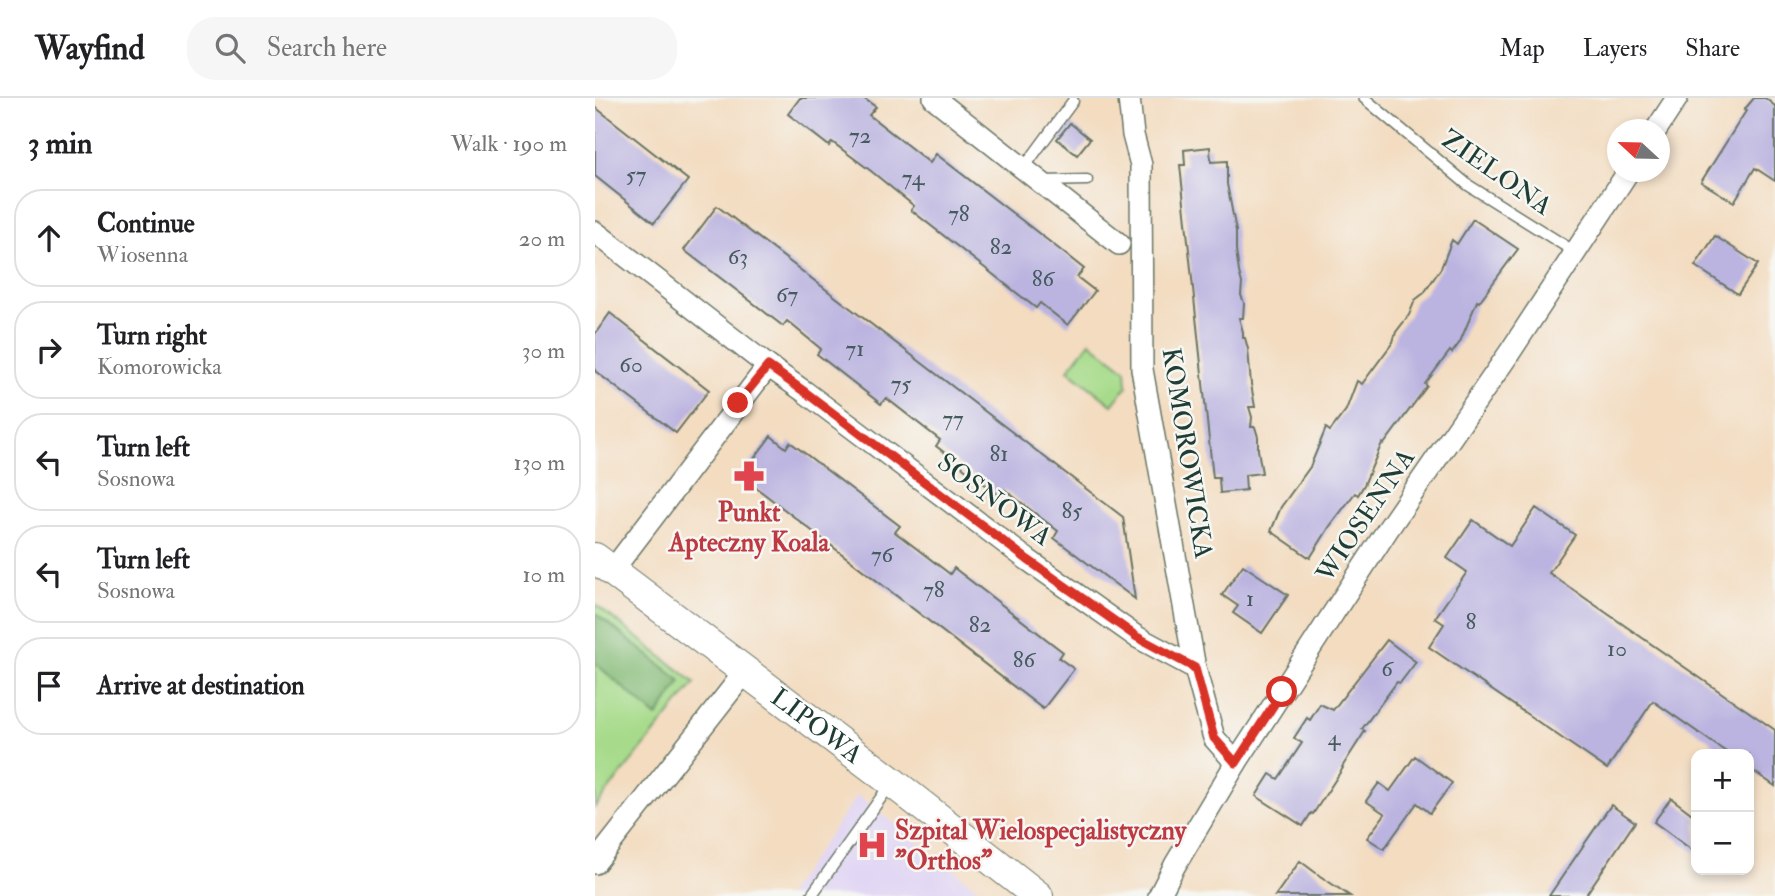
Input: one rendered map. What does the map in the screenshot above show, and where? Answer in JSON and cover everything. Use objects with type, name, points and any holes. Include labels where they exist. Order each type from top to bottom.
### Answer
[{"type":"street","points":[[934,98],[1119,244]]},
{"type":"street","name":"KOMOROWICKA","points":[[1129,98],[1133,135],[1141,165],[1142,369],[1195,668],[1214,738],[1236,763]]},
{"type":"street","points":[[1663,119],[1677,98]]},
{"type":"street","name":"WIOSENNA","points":[[1159,896],[1236,763],[1388,528],[1510,352],[1621,182]]},
{"type":"street","name":"SOSNOWA","points":[[595,232],[768,366],[1028,560],[1137,637],[1195,668]]},
{"type":"street","points":[[604,564],[768,366]]},
{"type":"street","name":"LIPOWA","points":[[604,564],[1038,896]]},
{"type":"street","points":[[595,863],[745,672]]},
{"type":"lane","name":"ZIELONA","points":[[1364,98],[1468,185],[1575,252]]},
{"type":"lane","points":[[1023,169],[1073,101]]},
{"type":"lane","points":[[1041,181],[1087,180]]},
{"type":"lane","points":[[811,896],[892,782]]},
{"type":"shaded area","name":"Szpital Wielospecjalistyczny \"Orthos\"","points":[[858,795],[987,896],[786,896]]},
{"type":"green space","points":[[1090,342],[1126,370],[1127,386],[1112,405],[1068,370]]},
{"type":"green space","points":[[595,604],[695,683],[595,807]]},
{"type":"green space","points":[[595,613],[681,681],[657,717],[595,663]]},
{"type":"building","points":[[800,98],[863,98],[876,107],[869,115],[930,163],[936,154],[1084,269],[1077,277],[1095,291],[1068,325],[1040,303],[1036,308],[911,210],[914,206],[871,171],[832,142],[829,146],[788,114]]},
{"type":"building","points":[[1754,98],[1765,98],[1775,106],[1775,181],[1755,168],[1734,202],[1701,182]]},
{"type":"building","points":[[595,107],[688,180],[654,223],[595,176]]},
{"type":"building","points":[[1070,123],[1090,139],[1077,155],[1057,139]]},
{"type":"building","points":[[1210,147],[1211,162],[1227,161],[1227,184],[1236,231],[1244,303],[1243,318],[1239,318],[1248,349],[1255,407],[1249,407],[1251,427],[1255,427],[1258,437],[1262,473],[1245,475],[1246,490],[1220,493],[1219,478],[1213,478],[1180,165],[1185,165],[1184,150]]},
{"type":"building","points":[[717,206],[1123,517],[1135,599],[1054,538],[1058,531],[1005,490],[1000,496],[936,446],[940,440],[886,398],[881,404],[817,354],[821,349],[787,321],[783,326],[684,250]]},
{"type":"building","points":[[1473,219],[1518,249],[1479,302],[1477,301],[1460,342],[1452,353],[1450,351],[1425,384],[1427,386],[1384,444],[1382,443],[1358,495],[1355,493],[1310,558],[1271,531],[1281,507],[1310,467],[1326,428],[1330,431],[1346,410],[1357,381],[1362,384],[1393,342],[1415,300],[1424,293],[1441,268],[1452,240],[1457,244]]},
{"type":"building","points":[[1715,236],[1758,264],[1738,294],[1695,266]]},
{"type":"building","points":[[610,313],[709,390],[676,433],[595,371],[595,334]]},
{"type":"building","points":[[771,436],[786,448],[790,442],[900,526],[895,532],[950,574],[954,568],[1063,652],[1059,658],[1074,669],[1043,709],[741,476]]},
{"type":"building","points":[[1536,508],[1575,535],[1549,573],[1775,730],[1775,786],[1754,771],[1754,749],[1722,749],[1653,701],[1607,769],[1429,647],[1444,624],[1435,618],[1467,572],[1447,558],[1473,520],[1510,546]]},
{"type":"building","points":[[1243,565],[1288,595],[1262,633],[1233,613],[1238,606],[1222,595]]},
{"type":"building","points":[[1387,640],[1416,662],[1400,683],[1397,682],[1362,729],[1365,731],[1343,768],[1303,826],[1256,796],[1270,774],[1278,779],[1302,743],[1294,738],[1307,718],[1310,720],[1320,704],[1333,710]]},
{"type":"building","points":[[1415,756],[1452,783],[1430,813],[1417,803],[1384,849],[1367,838],[1385,814],[1366,801],[1379,783],[1390,791]]},
{"type":"building","points":[[1671,798],[1691,813],[1691,849],[1654,822]]},
{"type":"building","points":[[1611,805],[1635,822],[1585,896],[1549,896]]},
{"type":"building","points":[[1300,861],[1320,876],[1350,896],[1275,896]]},
{"type":"place","name":"Punkt Apteczny Koala","points":[[749,476]]},
{"type":"place","name":"Szpital Wielospecjalistyczny \"Orthos\"","points":[[872,845]]},
{"type":"route","points":[[738,403],[768,366],[1028,560],[1137,637],[1195,668],[1214,738],[1236,763],[1282,692]]}]
